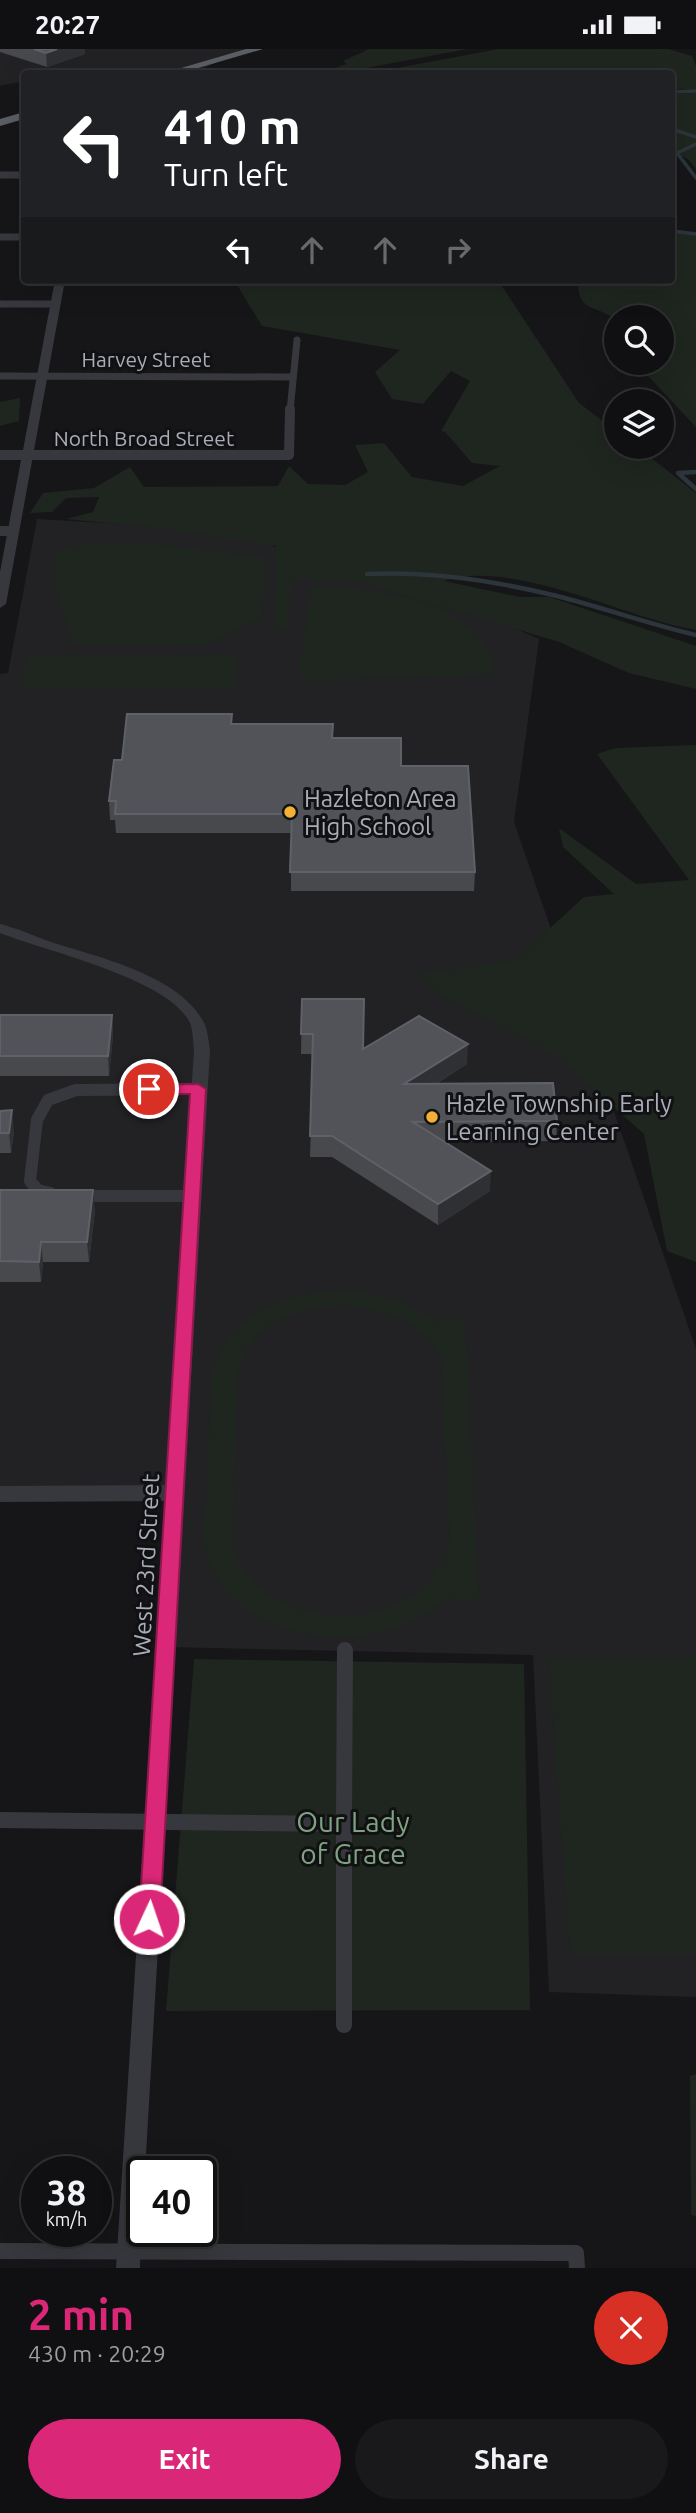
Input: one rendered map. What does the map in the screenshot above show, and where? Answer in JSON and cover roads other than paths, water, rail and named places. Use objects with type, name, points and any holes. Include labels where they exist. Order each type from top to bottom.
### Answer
[{"type":"highway","points":[[162,70],[233,49]]},
{"type":"highway","points":[[181,70],[258,49]]},
{"type":"highway","points":[[0,123],[21,116]]},
{"type":"street","points":[[0,174],[21,175]]},
{"type":"street","points":[[0,237],[21,237]]},
{"type":"street","points":[[0,604],[59,284]]},
{"type":"street","points":[[0,304],[55,304]]},
{"type":"street","points":[[291,377],[297,340]]},
{"type":"street","name":"Harvey Street","points":[[0,376],[291,377]]},
{"type":"street","name":"North Broad Street","points":[[0,456],[289,455],[291,377]]},
{"type":"street","points":[[0,531],[13,531]]},
{"type":"street","name":"West 23rd Street","points":[[0,928],[151,985],[176,999],[196,1019],[202,1050],[128,2259]]},
{"type":"street","points":[[193,1196],[63,1196],[38,1190],[30,1181],[30,1163],[37,1120],[48,1100],[76,1090],[198,1089]]},
{"type":"street","points":[[0,1494],[175,1493]]},
{"type":"street","points":[[344,2025],[345,1650]]},
{"type":"street","points":[[0,1820],[344,1824]]},
{"type":"street","points":[[0,2251],[128,2259],[351,2254],[580,2263]]},
{"type":"waterway","points":[[675,92],[696,91]]},
{"type":"waterway","points":[[675,130],[696,137]]},
{"type":"waterway","points":[[696,144],[677,153],[696,178]]},
{"type":"waterway","points":[[675,231],[696,234]]},
{"type":"waterway","points":[[696,472],[678,473],[696,489]]},
{"type":"waterway","points":[[367,574],[463,578],[510,586],[557,596],[696,635]]},
{"type":"place","name":"Hazleton Area High School","points":[[290,812]]},
{"type":"place","name":"Hazle Township Early Learning Center","points":[[432,1117]]},
{"type":"park label","name":"Our Lady of Grace","points":[[353,1837]]}]
